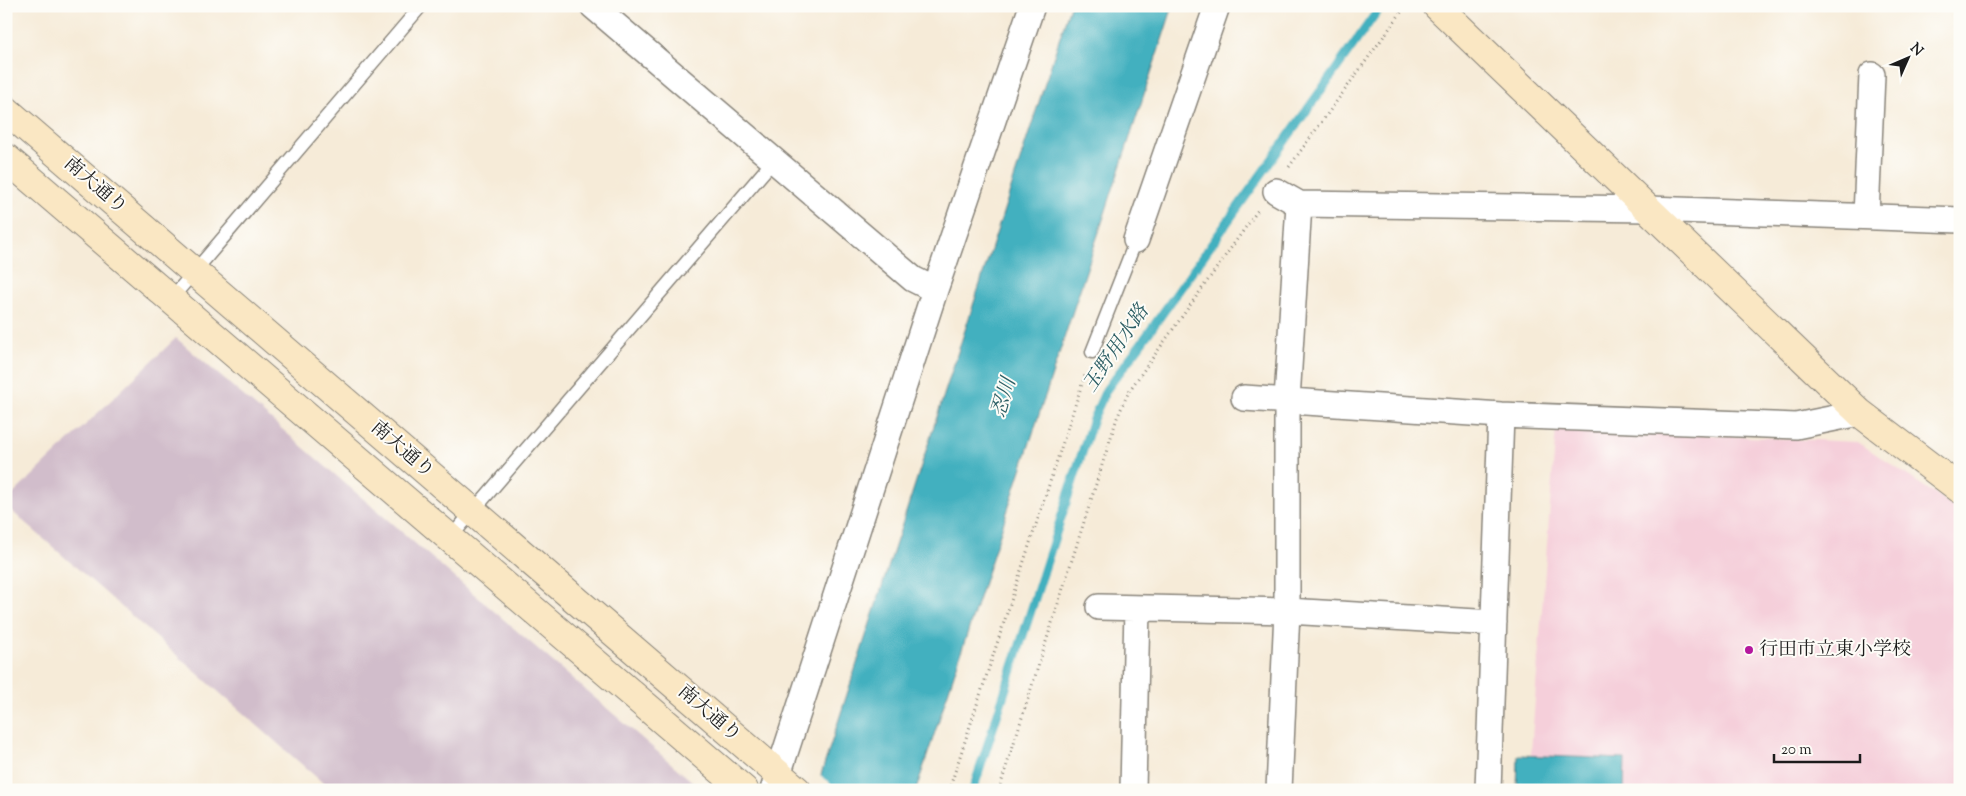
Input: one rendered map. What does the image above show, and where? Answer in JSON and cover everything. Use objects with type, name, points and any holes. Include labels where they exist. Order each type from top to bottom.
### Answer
[{"type":"street","points":[[593,6],[913,279],[935,290]]},
{"type":"street","points":[[785,785],[935,290],[1032,6]]},
{"type":"street","points":[[1136,240],[1217,6]]},
{"type":"street","points":[[1436,6],[1860,413],[1960,489]]},
{"type":"street","points":[[1866,216],[1872,75]]},
{"type":"street","name":"南大通り","points":[[6,110],[473,511],[785,785]]},
{"type":"street","name":"南大通り","points":[[6,158],[744,790]]},
{"type":"street","points":[[1276,191],[1299,204],[1649,209],[1960,220]]},
{"type":"street","points":[[1280,790],[1287,611],[1287,400],[1299,204]]},
{"type":"street","points":[[1244,398],[1501,415],[1796,426],[1860,413]]},
{"type":"street","points":[[1488,790],[1501,415]]},
{"type":"street","points":[[1099,607],[1287,611],[1494,623]]},
{"type":"street","points":[[1133,790],[1137,608]]},
{"type":"lane","points":[[171,299],[421,6]]},
{"type":"lane","points":[[450,538],[774,160]]},
{"type":"lane","points":[[1092,352],[1136,240]]},
{"type":"path","points":[[999,790],[1117,418],[1129,391],[1251,218],[1276,191],[1282,177],[1405,7]]},
{"type":"path","points":[[949,790],[1092,352]]},
{"type":"shaded area","points":[[176,338],[702,790],[331,790],[6,506],[6,501]]},
{"type":"shaded area","name":"行田市立東小学校","points":[[1556,428],[1858,442],[1960,511],[1960,790],[1528,790]]},
{"type":"water","name":"忍川","points":[[1070,6],[1173,6],[916,790],[816,790]]},
{"type":"water","points":[[1518,755],[1625,759],[1624,790],[1517,790]]},
{"type":"pier","points":[[818,773],[838,790],[813,790]]},
{"type":"waterway","name":"玉野用水路","points":[[973,790],[1093,419],[1106,390],[1381,6]]},
{"type":"place","name":"行田市立東小学校","points":[[1749,650]]}]
